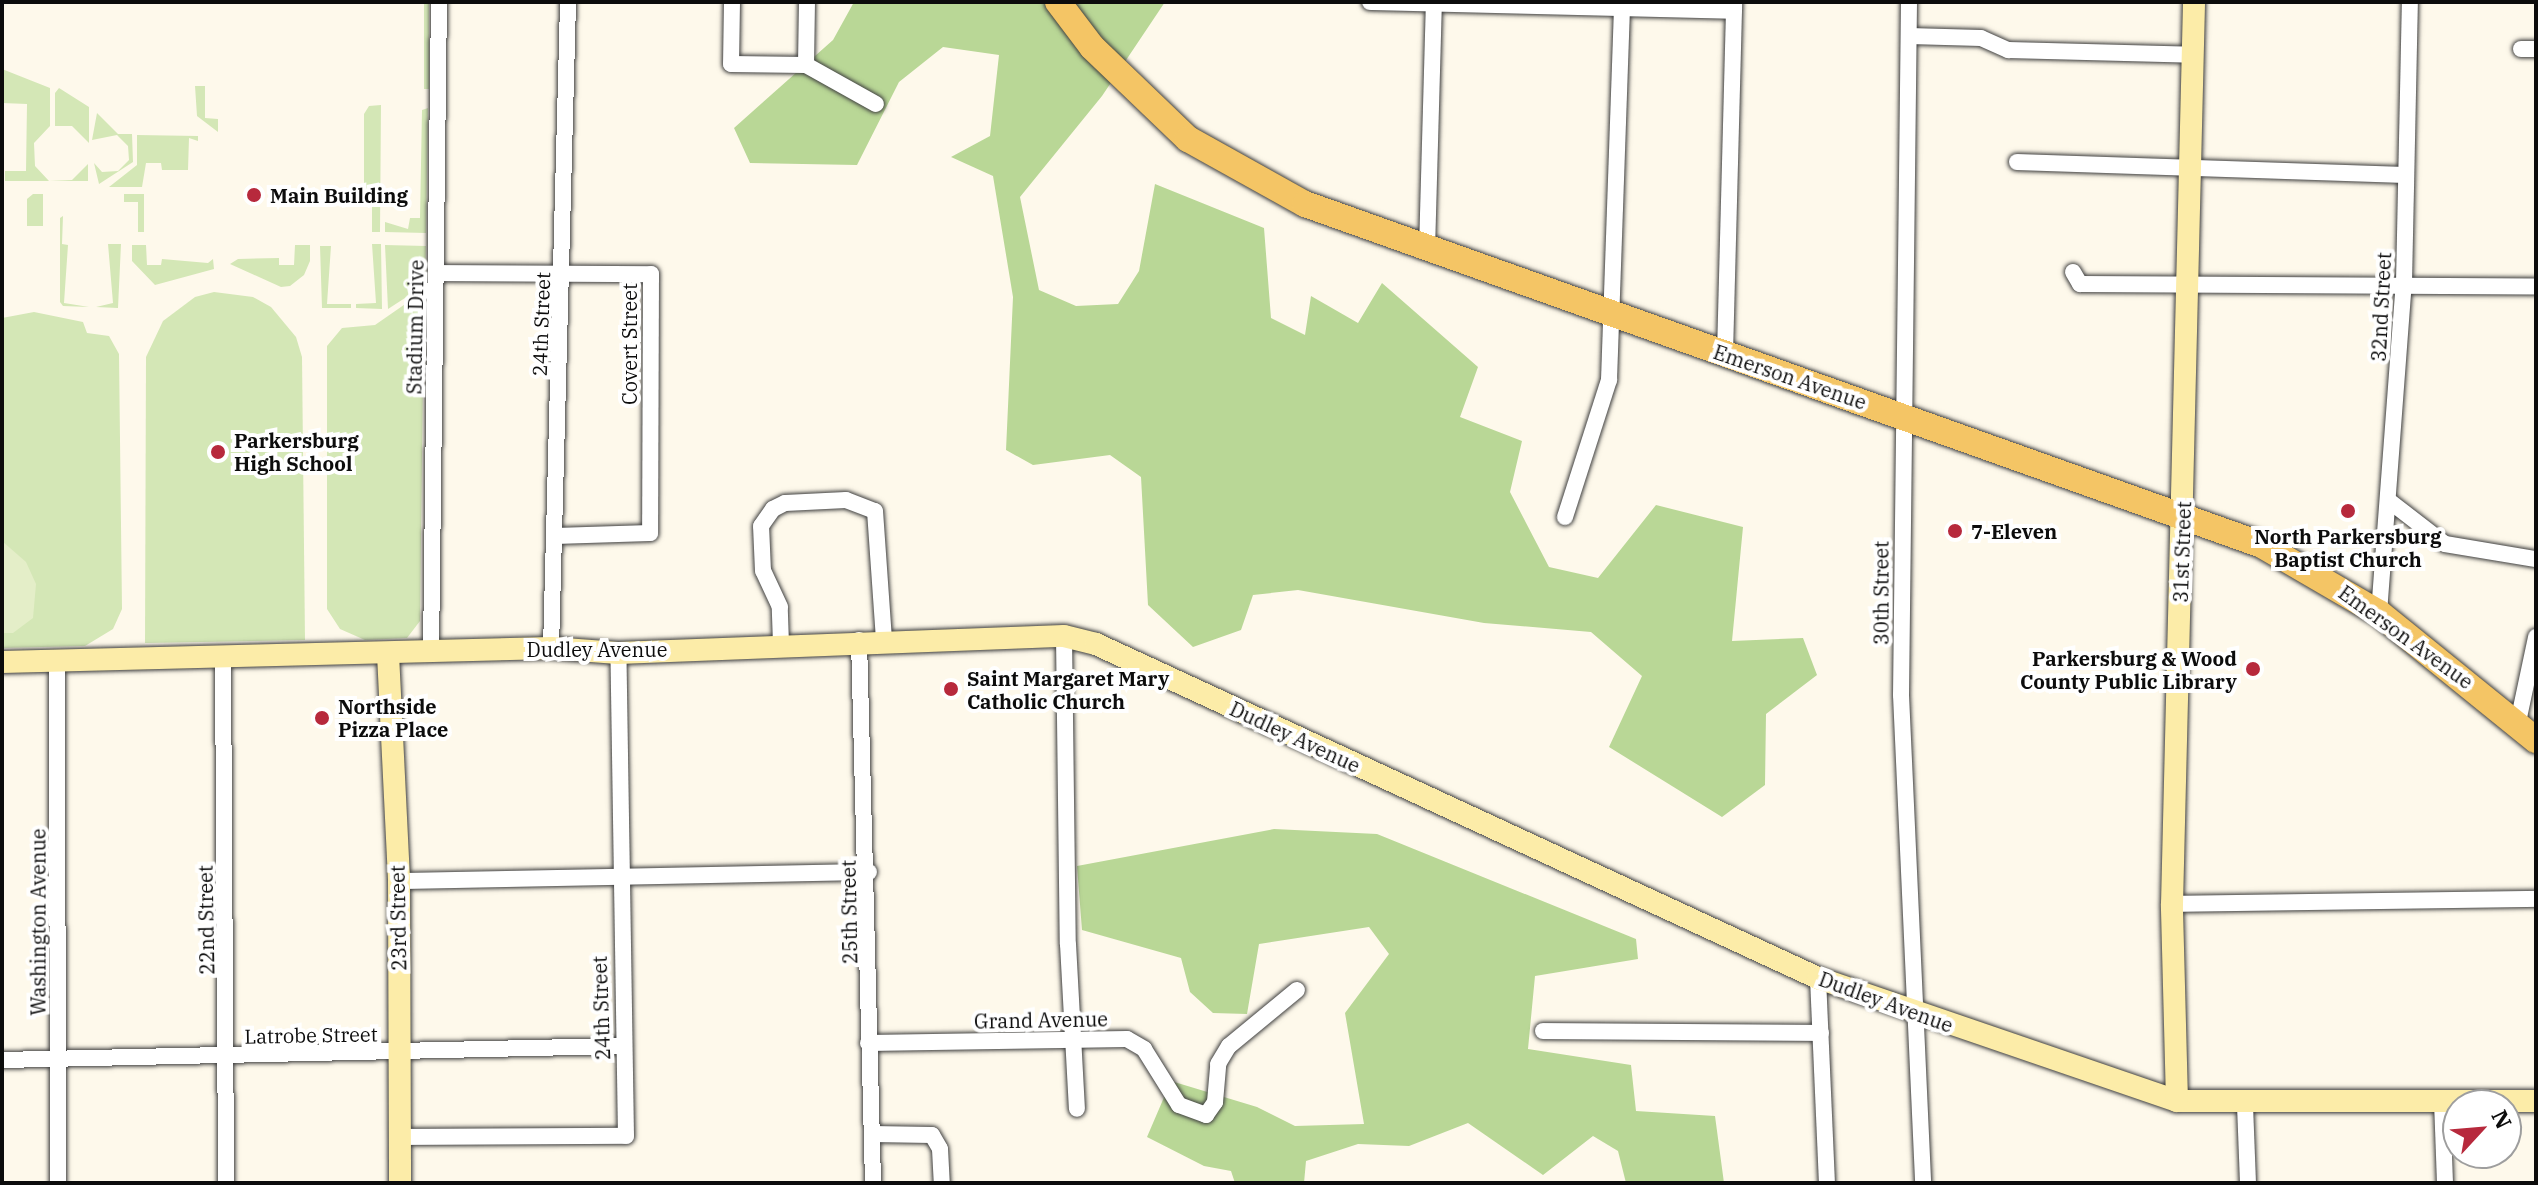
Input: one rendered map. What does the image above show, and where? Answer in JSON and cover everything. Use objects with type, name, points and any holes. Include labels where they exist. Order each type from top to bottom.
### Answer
[{"type":"main road","name":"Emerson Avenue","points":[[1058,2],[1092,47],[1188,139],[1329,216],[2184,514],[2262,545],[2379,613],[2527,731]]},
{"type":"street","name":"Stadium Drive","points":[[431,653],[439,2]]},
{"type":"street","name":"24th Street","points":[[551,648],[568,2]]},
{"type":"street","points":[[732,2],[731,64],[806,65],[876,104]]},
{"type":"street","points":[[806,65],[807,2]]},
{"type":"street","points":[[1370,2],[1734,6],[1725,354]]},
{"type":"street","name":"30th Street","points":[[1909,2],[1901,695],[1918,1015],[1923,1183]]},
{"type":"street","name":"31st Street","points":[[2177,1101],[2172,904],[2184,514],[2194,2]]},
{"type":"street","name":"32nd Street","points":[[2379,613],[2404,283],[2410,2]]},
{"type":"street","points":[[1427,250],[1434,3]]},
{"type":"street","points":[[1565,517],[1609,380],[1622,6]]},
{"type":"street","points":[[1909,36],[1981,38],[2008,50],[2193,55]]},
{"type":"street","points":[[2017,162],[2181,166],[2191,171],[2405,175]]},
{"type":"street","points":[[2073,272],[2080,284],[2189,281],[2536,286]]},
{"type":"street","name":"Covert Street","points":[[436,273],[651,274],[650,533],[555,536]]},
{"type":"street","points":[[781,644],[780,607],[763,571],[761,526],[773,509],[785,503],[846,500],[875,511],[884,639]]},
{"type":"street","points":[[2388,500],[2445,544],[2536,559]]},
{"type":"street","points":[[1064,636],[1077,1109]]},
{"type":"street","name":"Dudley Avenue","points":[[2,662],[551,648],[618,653],[884,639],[1064,636],[1096,644],[1818,978],[1918,1015],[2177,1101],[2245,1105],[2442,1101]]},
{"type":"street","points":[[2527,731],[2536,638]]},
{"type":"street","name":"25th Street","points":[[859,640],[869,872],[868,1043],[873,1183]]},
{"type":"street","name":"24th Street","points":[[400,1137],[626,1136],[618,874],[618,653]]},
{"type":"street","name":"23rd Street","points":[[388,654],[399,881],[400,1183]]},
{"type":"street","name":"22nd Street","points":[[223,657],[226,1183]]},
{"type":"street","name":"Washington Avenue","points":[[57,661],[58,1183]]},
{"type":"street","points":[[399,881],[618,874],[869,872]]},
{"type":"street","points":[[2172,904],[2536,899]]},
{"type":"street","points":[[1818,978],[1827,1183]]},
{"type":"street","name":"Grand Avenue","points":[[868,1043],[1074,1039],[1136,1044],[1179,1105],[1206,1115],[1215,1102],[1218,1064],[1229,1046],[1297,990]]},
{"type":"street","points":[[1543,1031],[1821,1033]]},
{"type":"street","name":"Latrobe Street","points":[[2,1060],[59,1062],[621,1046]]},
{"type":"street","points":[[2245,1105],[2248,1183]]},
{"type":"street","points":[[872,1134],[932,1135],[940,1149],[942,1183]]},
{"type":"green space","points":[[424,2],[429,2],[429,89],[424,89]]},
{"type":"green space","points":[[854,2],[1165,2],[1102,96],[1020,197],[1039,290],[1076,306],[1118,304],[1139,271],[1155,184],[1264,228],[1271,318],[1305,335],[1311,296],[1358,323],[1382,283],[1478,367],[1460,417],[1522,441],[1510,492],[1549,567],[1598,578],[1656,505],[1743,527],[1732,641],[1803,638],[1817,675],[1766,714],[1765,785],[1722,817],[1609,747],[1642,676],[1591,632],[1484,623],[1298,590],[1253,595],[1241,630],[1193,647],[1148,605],[1141,477],[1110,455],[1033,465],[1006,450],[1013,297],[993,176],[951,157],[990,136],[999,55],[943,47],[899,82],[857,165],[750,163],[734,128],[833,40]]},
{"type":"green space","points":[[2,69],[50,88],[50,126],[34,143],[35,166],[49,181],[5,181],[5,171],[26,171],[27,104],[2,103]]},
{"type":"green space","points":[[195,86],[205,86],[205,118],[218,119],[218,132],[197,116]]},
{"type":"green space","points":[[59,88],[89,107],[89,143],[72,126],[55,126],[55,93]]},
{"type":"green space","points":[[381,105],[380,232],[372,232],[372,196],[364,195],[364,114],[369,106]]},
{"type":"green space","points":[[428,108],[426,233],[385,232],[385,222],[408,229],[410,218],[420,218],[422,110]]},
{"type":"green space","points":[[97,113],[118,134],[132,134],[133,162],[99,184],[94,163],[102,172],[118,171],[129,160],[128,146],[117,135],[92,140]]},
{"type":"green space","points":[[137,135],[198,136],[198,141],[189,138],[188,170],[162,170],[161,163],[146,163],[142,187],[109,187],[137,165]]},
{"type":"green space","points":[[88,164],[88,181],[49,181],[72,180]]},
{"type":"green space","points":[[33,194],[43,194],[43,226],[27,226],[27,199]]},
{"type":"green space","points":[[124,194],[144,194],[144,232],[138,232],[138,202],[124,202]]},
{"type":"green space","points":[[63,216],[62,244],[68,245],[64,303],[89,307],[63,306],[60,302],[60,218]]},
{"type":"green space","points":[[108,244],[121,244],[118,308],[96,307],[113,303]]},
{"type":"green space","points":[[372,244],[381,244],[382,309],[356,308],[356,304],[376,303]]},
{"type":"green space","points":[[132,245],[146,245],[147,265],[161,265],[162,259],[208,263],[213,259],[214,269],[155,285],[132,261]]},
{"type":"green space","points":[[295,245],[310,245],[310,261],[304,275],[290,286],[281,287],[230,264],[238,259],[279,258],[279,265],[294,265]]},
{"type":"green space","points":[[385,245],[426,246],[425,285],[388,309]]},
{"type":"green space","points":[[320,246],[331,246],[327,304],[351,304],[351,308],[322,308]]},
{"type":"green space","points":[[424,291],[420,621],[407,638],[365,640],[340,629],[327,609],[327,346],[342,328],[375,325]]},
{"type":"green space","points":[[214,292],[253,297],[271,307],[296,337],[302,357],[305,640],[145,643],[146,357],[163,321],[195,297]]},
{"type":"green space","points":[[34,312],[83,322],[87,333],[109,336],[119,354],[122,609],[113,629],[85,646],[2,648],[2,318]]},
{"type":"green space","points":[[2,541],[26,562],[36,584],[33,618],[13,633],[2,633]]},
{"type":"green space","points":[[1274,829],[1377,834],[1636,939],[1638,959],[1535,976],[1528,1049],[1631,1065],[1636,1111],[1715,1116],[1724,1183],[1626,1183],[1618,1151],[1593,1136],[1543,1175],[1468,1123],[1409,1146],[1358,1144],[1306,1161],[1304,1183],[1235,1183],[1231,1171],[1204,1166],[1147,1137],[1171,1081],[1257,1107],[1295,1126],[1364,1124],[1345,1013],[1389,954],[1369,927],[1259,944],[1247,1014],[1213,1013],[1190,992],[1181,958],[1082,930],[1077,866]]},
{"type":"place","name":"Main Building","points":[[254,195]]},
{"type":"place","name":"Parkersburg High School","points":[[218,452]]},
{"type":"place","name":"North Parkersburg Baptist Church","points":[[2348,511]]},
{"type":"place","name":"7-Eleven","points":[[1955,531]]},
{"type":"place","name":"Parkersburg & Wood County Public Library","points":[[2253,669]]},
{"type":"place","name":"Saint Margaret Mary Catholic Church","points":[[951,689]]},
{"type":"place","name":"Northside Pizza Place","points":[[322,718]]}]
